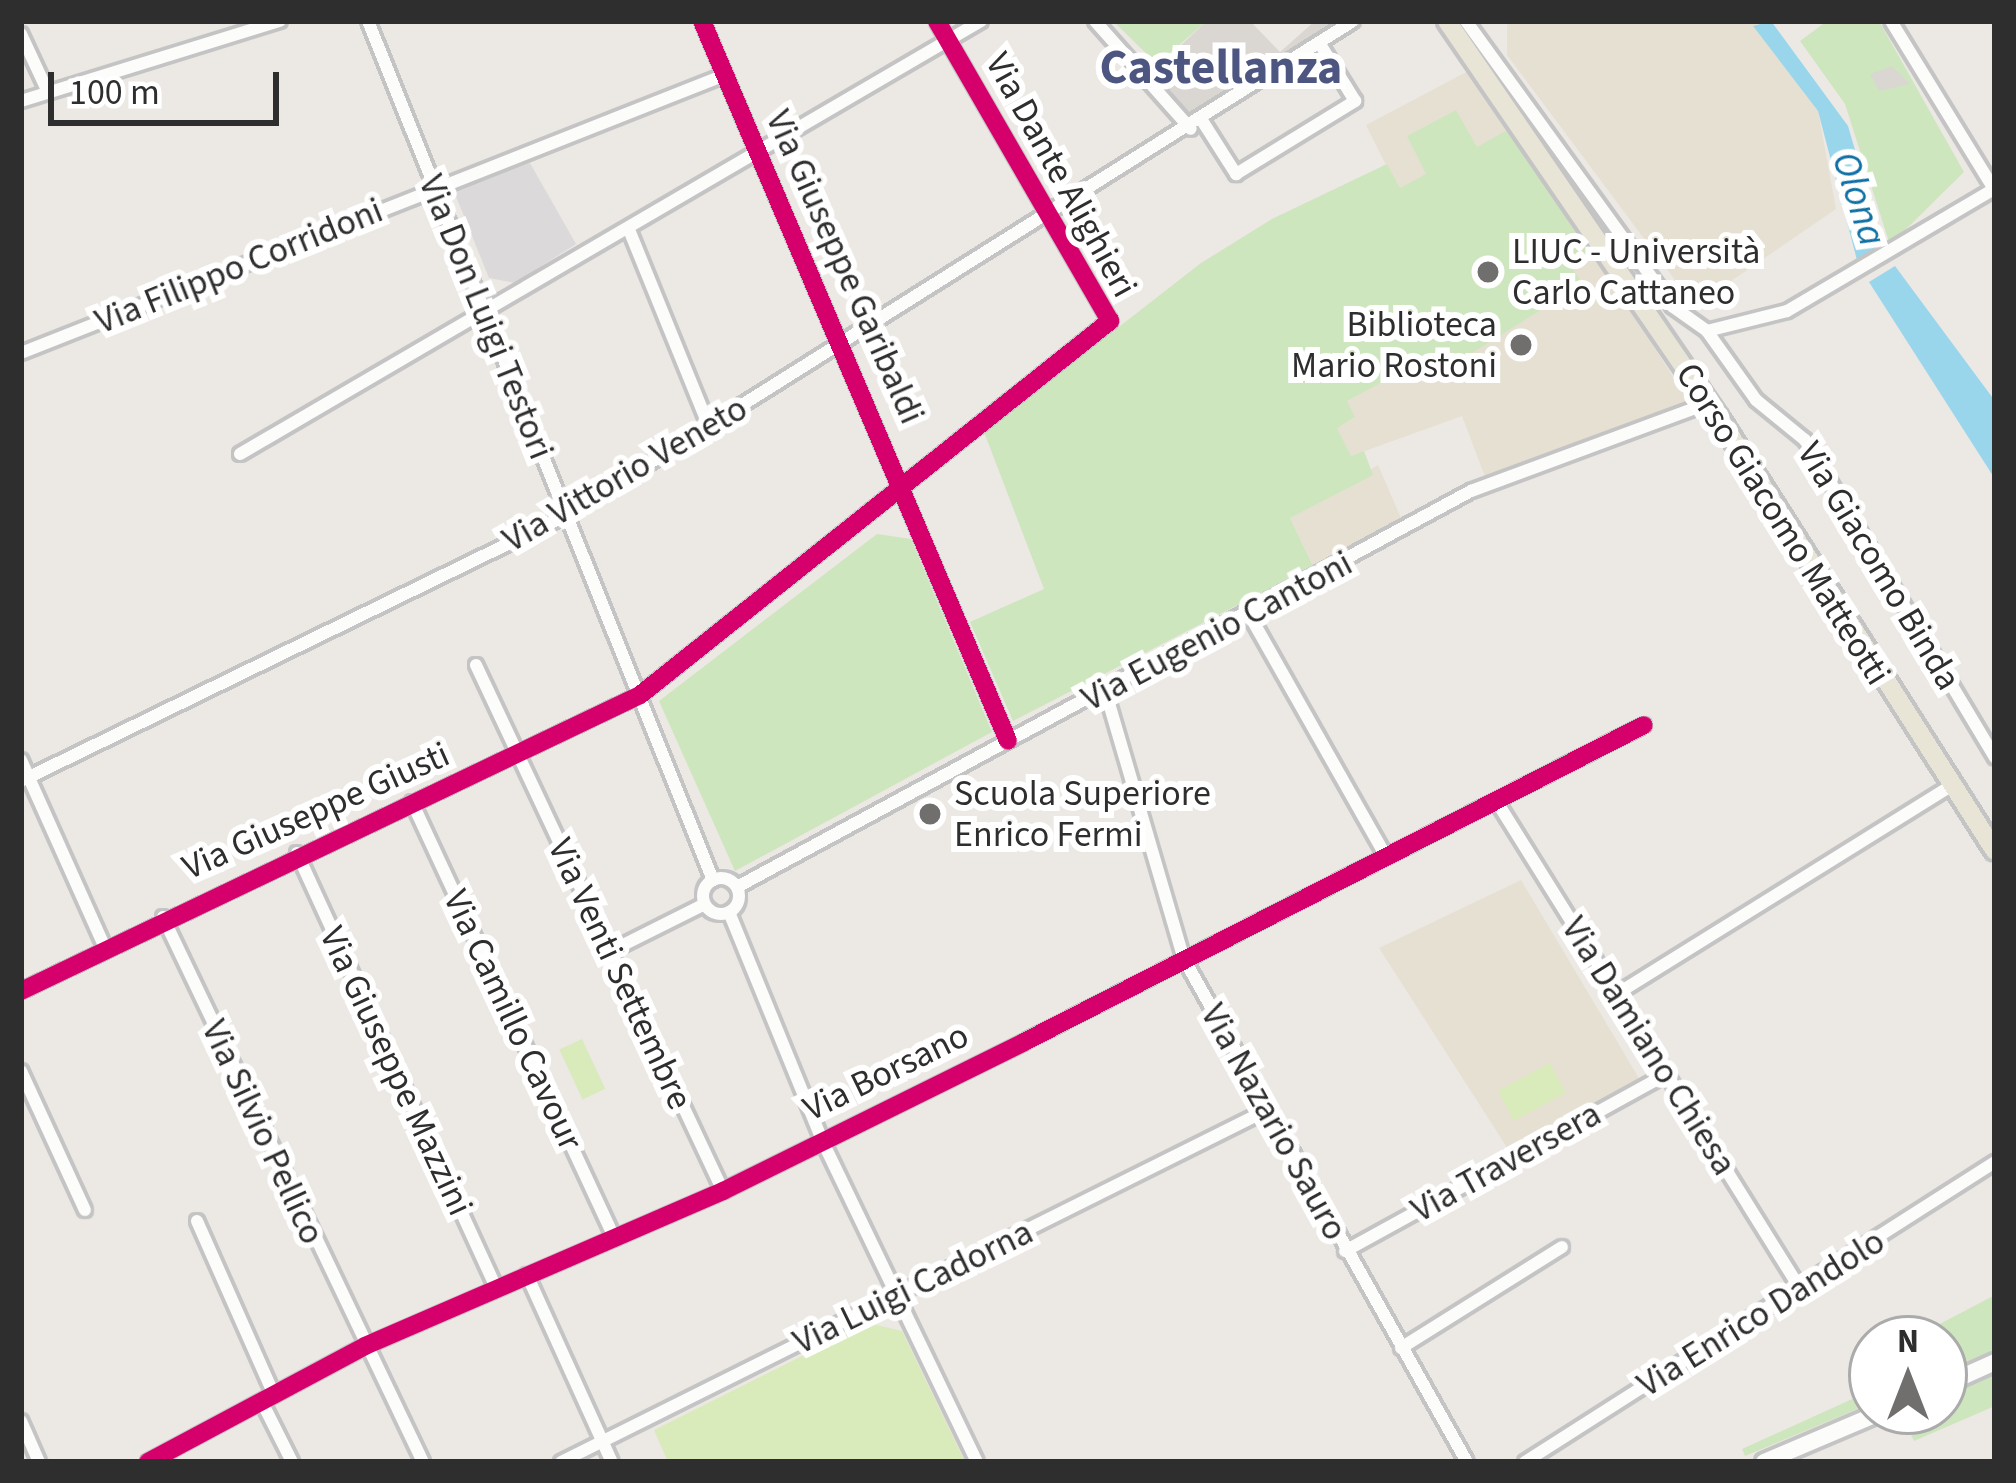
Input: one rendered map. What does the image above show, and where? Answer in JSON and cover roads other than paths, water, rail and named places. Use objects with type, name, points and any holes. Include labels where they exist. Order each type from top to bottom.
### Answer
[{"type":"main road","name":"Corso Giacomo Matteotti","points":[[1447,21],[1709,404],[1948,788],[1995,851]]},
{"type":"main road","points":[[1764,1462],[1848,1426]]},
{"type":"street","points":[[21,101],[47,89],[280,21]]},
{"type":"street","name":"Via Don Luigi Testori","points":[[368,21],[713,880]]},
{"type":"street","name":"Via Giuseppe Garibaldi","points":[[702,21],[906,488],[1008,741]]},
{"type":"street","name":"Via Dante Alighieri","points":[[906,488],[1110,321],[937,21]]},
{"type":"street","points":[[240,454],[631,232],[981,21]]},
{"type":"street","points":[[1095,21],[1197,125],[1235,174],[1355,101],[1321,44]]},
{"type":"street","name":"Via Vittorio Veneto","points":[[25,779],[567,515],[1197,125],[1353,21]]},
{"type":"street","name":"Via Giacomo Binda","points":[[1466,21],[1672,306],[1707,331],[1756,400],[1805,440],[1995,757]]},
{"type":"street","points":[[1707,331],[1773,317],[1897,253],[1993,191],[1891,21]]},
{"type":"street","points":[[21,34],[47,89]]},
{"type":"street","points":[[1477,60],[1517,90]]},
{"type":"street","name":"Via Filippo Corridoni","points":[[21,353],[725,75]]},
{"type":"street","points":[[631,232],[710,427]]},
{"type":"street","name":"Via Eugenio Cantoni","points":[[737,887],[1250,616],[1471,491],[1709,404]]},
{"type":"street","name":"Via Giuseppe Giusti","points":[[21,991],[296,853],[517,756],[640,695],[906,488]]},
{"type":"street","points":[[1250,616],[1386,856]]},
{"type":"street","points":[[476,665],[517,756]]},
{"type":"street","name":"Via Nazario Sauro","points":[[1106,693],[1184,959],[1265,1111],[1467,1462]]},
{"type":"street","name":"Via Borsano","points":[[148,1462],[365,1346],[723,1191],[1644,725]]},
{"type":"street","name":"Via Venti Settembre","points":[[517,756],[723,1191]]},
{"type":"street","points":[[21,760],[25,779],[105,948]]},
{"type":"street","points":[[1615,995],[1948,788]]},
{"type":"street","name":"Via Camillo Cavour","points":[[412,802],[614,1238]]},
{"type":"street","name":"Via Damiano Chiesa","points":[[1497,802],[1801,1290]]},
{"type":"street","name":"Via Giuseppe Mazzini","points":[[296,853],[496,1288]]},
{"type":"street","points":[[705,904],[713,880],[737,887],[729,912],[822,1139],[977,1462]]},
{"type":"street","points":[[609,952],[705,904],[729,912]]},
{"type":"street","name":"Via Silvio Pellico","points":[[163,917],[423,1462]]},
{"type":"street","points":[[21,1071],[85,1210]]},
{"type":"street","name":"Via Traversera","points":[[1345,1251],[1667,1074]]},
{"type":"street","name":"Via Luigi Cadorna","points":[[561,1462],[1265,1111]]},
{"type":"street","name":"Via Enrico Dandolo","points":[[1525,1462],[1995,1162]]},
{"type":"street","points":[[197,1221],[292,1462]]},
{"type":"street","points":[[1401,1348],[1562,1246]]},
{"type":"street","points":[[527,1275],[612,1462]]},
{"type":"street","points":[[21,1421],[39,1462]]},
{"type":"water","name":"Olona","points":[[1771,21],[1848,126],[1884,249],[1858,264],[1818,111],[1753,26]]},
{"type":"water","points":[[1895,266],[1995,401],[1995,479],[1869,282]]},
{"type":"place","name":"LIUC - Università Carlo Cattaneo","points":[[1488,272]]},
{"type":"place","name":"Biblioteca Mario Rostoni","points":[[1521,345]]},
{"type":"place","name":"Scuola Superiore Enrico Fermi","points":[[930,814]]},
{"type":"district","name":"Castellanza","points":[[1221,69]]}]
